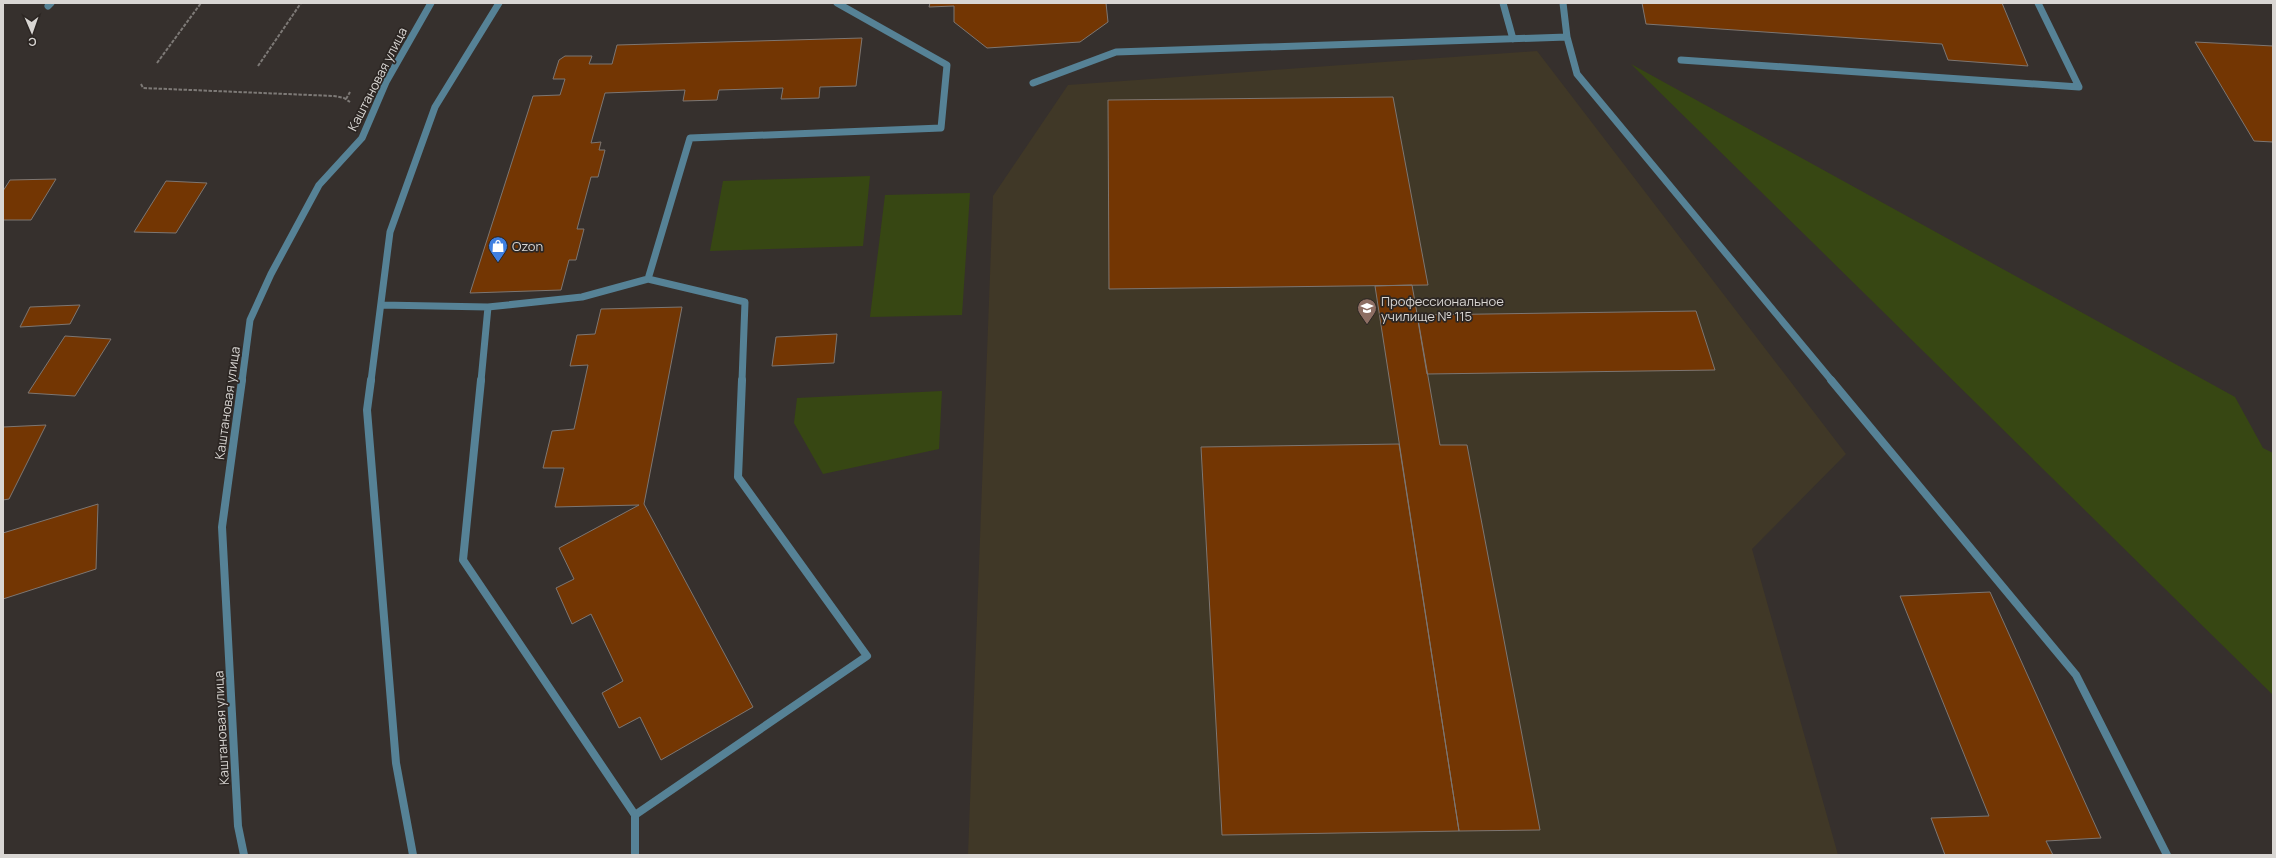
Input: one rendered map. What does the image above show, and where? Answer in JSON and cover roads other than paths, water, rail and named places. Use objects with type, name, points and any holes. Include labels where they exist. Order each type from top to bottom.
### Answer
[{"type":"street","name":"Каштановая улица","points":[[244,855],[238,826],[222,527],[250,320],[271,274],[319,184],[362,138],[386,82],[431,3]]},
{"type":"street","points":[[413,855],[396,763],[367,410],[390,232],[435,107],[499,3]]},
{"type":"street","points":[[648,279],[690,138],[941,128],[947,65],[837,3]]},
{"type":"street","points":[[1503,3],[1513,39]]},
{"type":"street","points":[[1563,3],[1567,37],[1577,74],[2076,675],[2167,855]]},
{"type":"street","points":[[1681,60],[2079,87],[2038,3]]},
{"type":"street","points":[[1033,83],[1100,56],[1116,52],[1567,37]]},
{"type":"street","points":[[381,304],[488,307],[582,297],[648,279],[745,302],[738,477],[867,656],[635,815]]},
{"type":"street","points":[[488,307],[463,560],[635,815],[635,855]]},
{"type":"place","name":"Ozon","points":[[498,263]]},
{"type":"place","name":"Профессиональное училище № 115","points":[[1367,325]]}]
